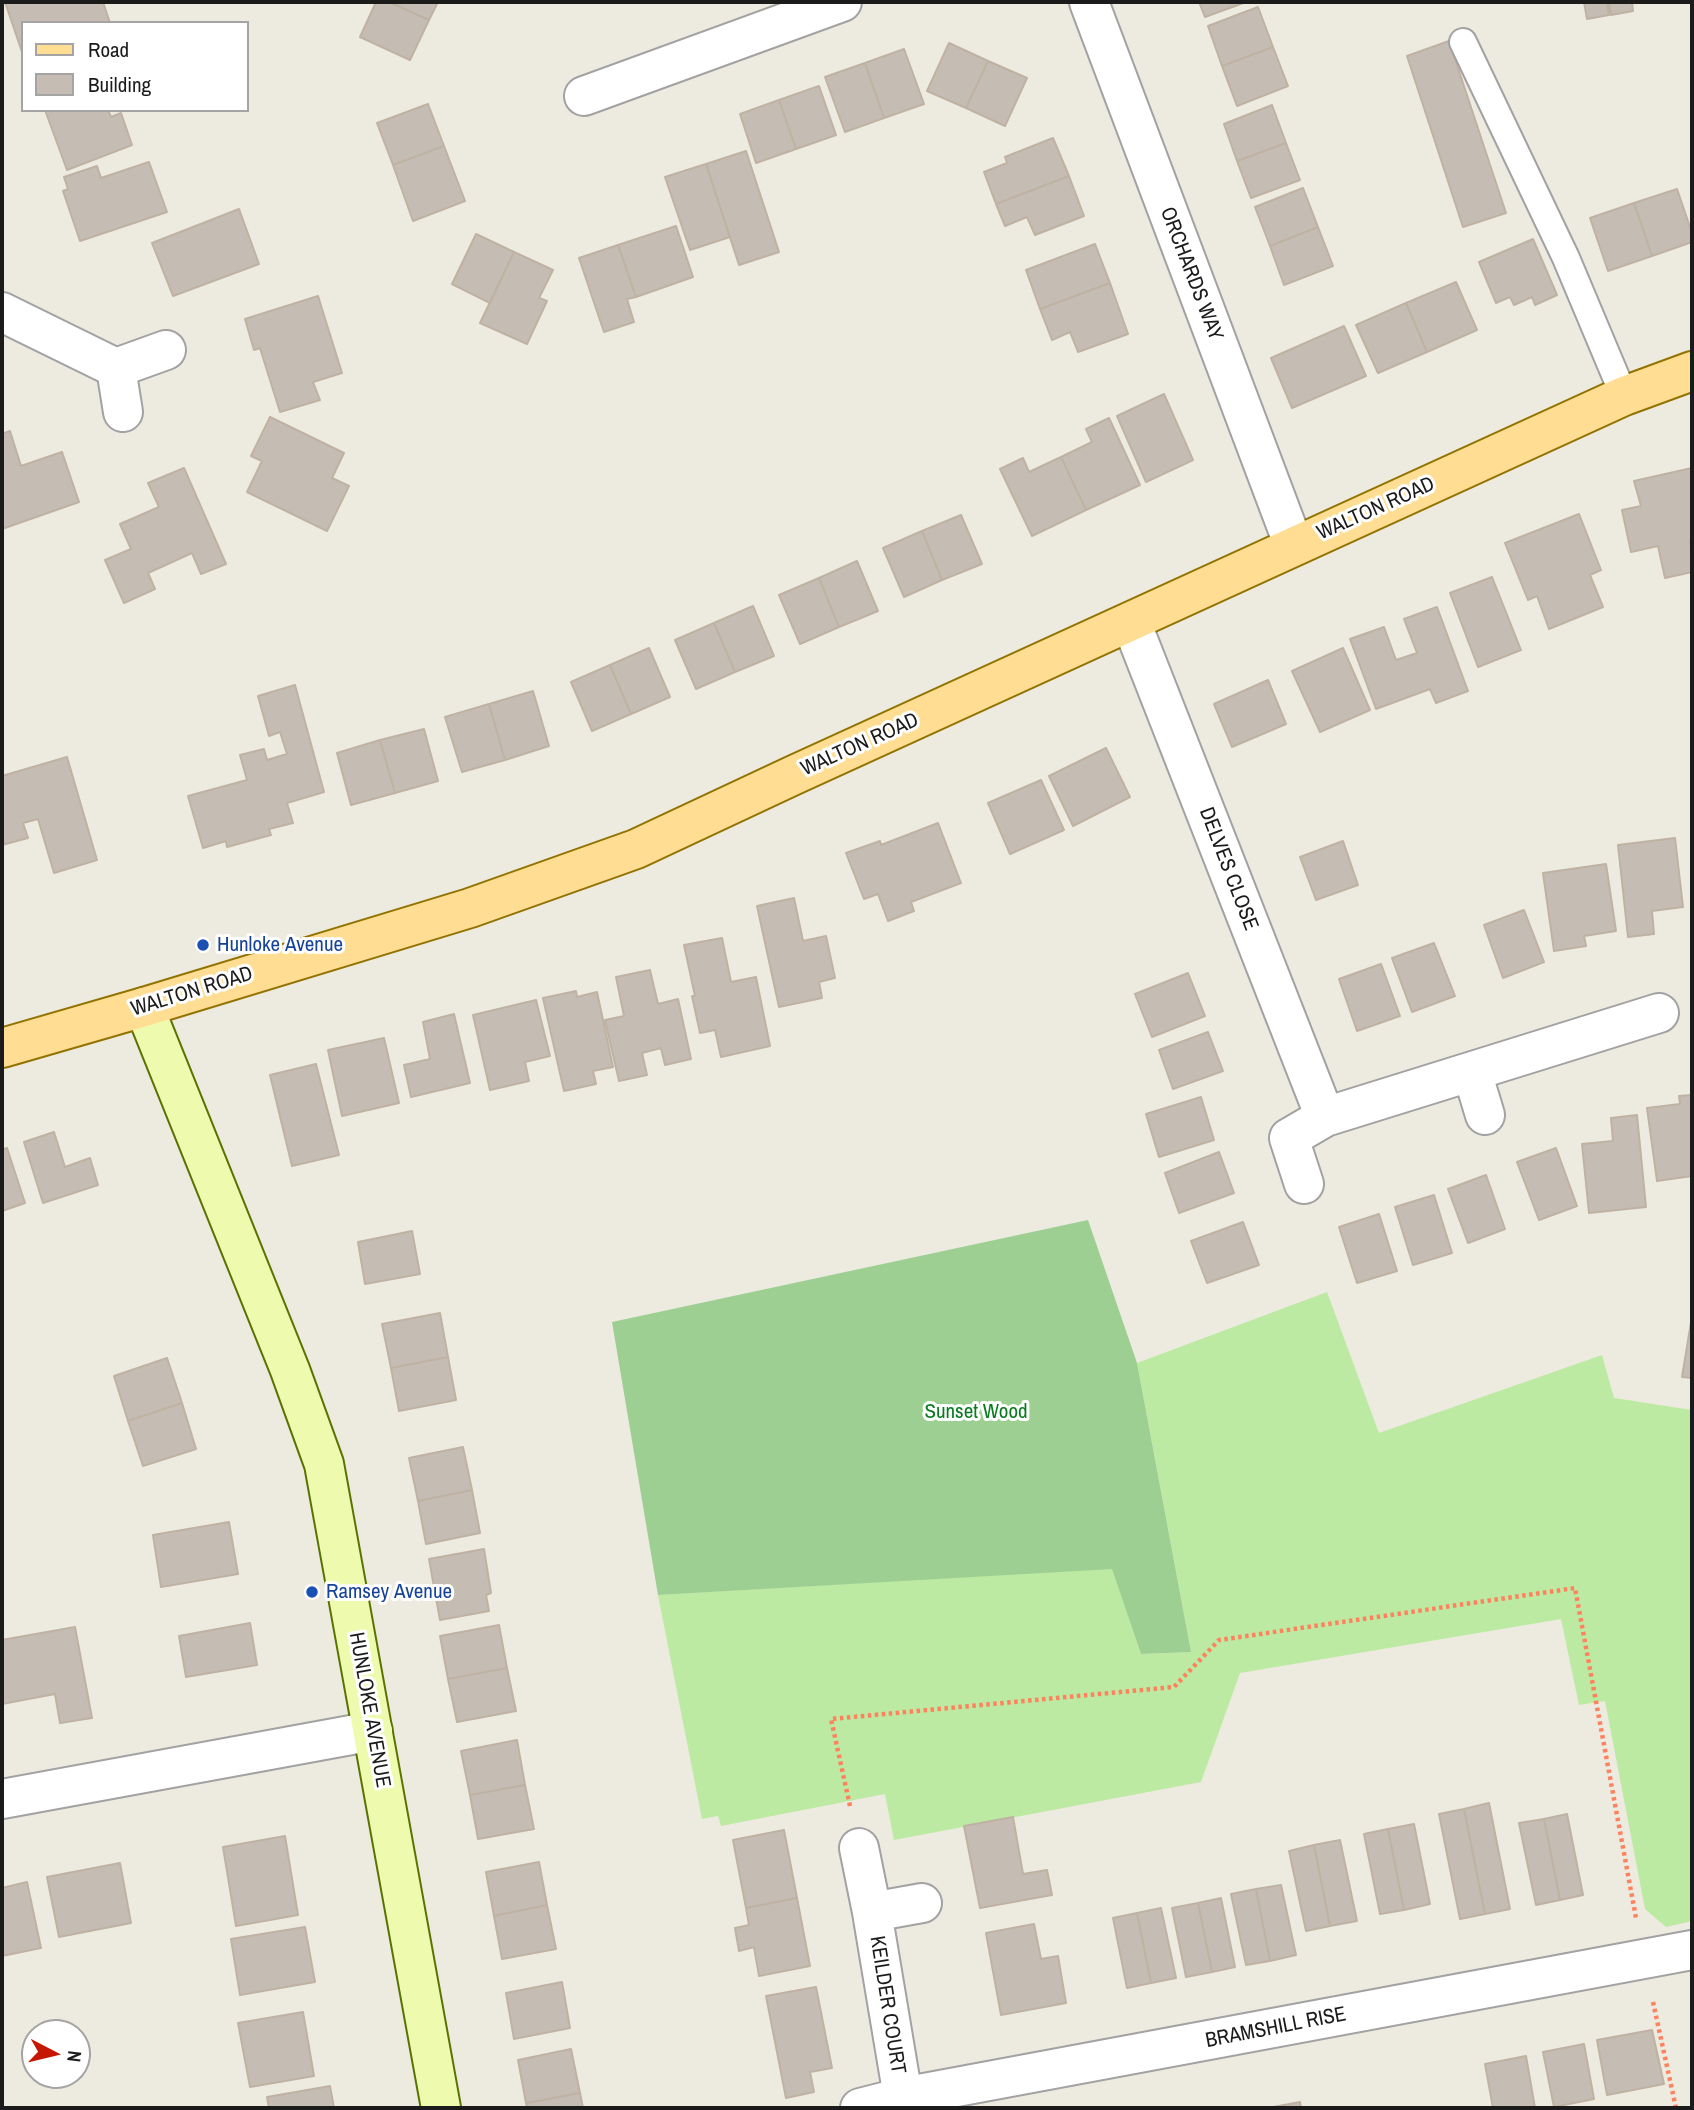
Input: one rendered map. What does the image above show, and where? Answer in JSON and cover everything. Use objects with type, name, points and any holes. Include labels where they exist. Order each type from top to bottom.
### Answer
[{"type":"main road","name":"WALTON ROAD","points":[[2,1048],[470,908],[636,849],[1624,396],[1692,370]]},
{"type":"street","points":[[584,96],[842,2]]},
{"type":"street","name":"ORCHARDS WAY","points":[[1089,2],[1294,546]]},
{"type":"street","points":[[2,312],[116,368],[166,350]]},
{"type":"street","points":[[116,368],[123,412]]},
{"type":"street","name":"DELVES CLOSE","points":[[1131,622],[1325,1117]]},
{"type":"street","name":"HUNLOKE AVENUE","points":[[144,1007],[290,1370],[324,1464],[441,2108]]},
{"type":"street","points":[[1304,1184],[1289,1139],[1325,1117],[1659,1013]]},
{"type":"street","points":[[1472,1072],[1485,1115]]},
{"type":"street","points":[[2,1799],[373,1731]]},
{"type":"street","name":"KEILDER COURT","points":[[859,1848],[903,2098]]},
{"type":"street","name":"KEILDER COURT","points":[[872,1912],[922,1903]]},
{"type":"street","name":"BRAMSHILL RISE","points":[[860,2108],[1692,1950]]},
{"type":"lane","points":[[1463,42],[1566,258],[1624,396]]},
{"type":"path","points":[[859,1848],[831,1719],[1174,1687],[1219,1640],[1574,1588],[1644,1959],[1676,2108]]},
{"type":"green space","name":"Sunset Wood","points":[[1088,1220],[1137,1363],[1191,1652],[1141,1654],[1112,1569],[658,1595],[612,1322]]},
{"type":"green space","points":[[1327,1292],[1379,1433],[1602,1355],[1614,1398],[1692,1410],[1692,1921],[1666,1927],[1645,1909],[1605,1701],[1579,1705],[1561,1619],[1240,1673],[1201,1782],[894,1840],[885,1794],[721,1826],[718,1816],[702,1819],[658,1595],[1112,1568],[1141,1654],[1191,1652],[1137,1363]]},
{"type":"building","points":[[5,2],[103,2],[109,21],[21,21],[21,49]]},
{"type":"building","points":[[376,2],[389,2],[429,20],[410,60],[360,37]]},
{"type":"building","points":[[389,2],[438,2],[429,20]]},
{"type":"building","points":[[1199,2],[1246,2],[1205,17]]},
{"type":"building","points":[[1584,2],[1607,2],[1609,15],[1587,19]]},
{"type":"building","points":[[1609,2],[1632,2],[1633,11],[1611,15]]},
{"type":"building","points":[[1258,7],[1273,47],[1222,66],[1208,26]]},
{"type":"building","points":[[1449,41],[1506,213],[1463,227],[1407,56]]},
{"type":"building","points":[[949,43],[988,61],[966,108],[927,91]]},
{"type":"building","points":[[1273,47],[1288,86],[1237,106],[1222,66]]},
{"type":"building","points":[[904,49],[924,104],[884,118],[865,63]]},
{"type":"building","points":[[988,61],[1027,78],[1005,126],[966,108]]},
{"type":"building","points":[[865,63],[884,118],[845,132],[825,77]]},
{"type":"building","points":[[819,86],[836,135],[796,149],[779,100]]},
{"type":"building","points":[[779,100],[796,149],[756,163],[740,114]]},
{"type":"building","points":[[428,104],[444,146],[393,165],[377,123]]},
{"type":"building","points":[[1272,105],[1286,143],[1237,161],[1224,124]]},
{"type":"building","points":[[46,112],[109,112],[111,117],[121,113],[132,145],[67,170]]},
{"type":"building","points":[[1053,138],[1069,176],[996,204],[984,172],[1007,163],[1005,157]]},
{"type":"building","points":[[1286,143],[1300,180],[1251,198],[1237,161]]},
{"type":"building","points":[[444,146],[465,201],[413,221],[393,165]]},
{"type":"building","points":[[746,151],[779,252],[739,265],[706,164]]},
{"type":"building","points":[[149,162],[167,212],[80,241],[63,191],[68,189],[64,177],[97,166],[101,178]]},
{"type":"building","points":[[706,164],[730,237],[690,250],[665,177]]},
{"type":"building","points":[[1069,176],[1084,216],[1035,235],[1027,217],[1005,226],[996,204]]},
{"type":"building","points":[[1303,188],[1318,227],[1270,246],[1255,207]]},
{"type":"building","points":[[1677,189],[1692,233],[1692,242],[1652,256],[1634,203]]},
{"type":"building","points":[[1634,203],[1652,256],[1608,271],[1590,218]]},
{"type":"building","points":[[239,209],[259,264],[173,296],[152,243]]},
{"type":"building","points":[[676,226],[693,277],[636,297],[618,245]]},
{"type":"building","points":[[1318,227],[1333,266],[1284,285],[1270,246]]},
{"type":"building","points":[[476,234],[514,252],[490,303],[452,284]]},
{"type":"building","points":[[1533,239],[1557,295],[1535,305],[1532,297],[1514,305],[1510,297],[1496,303],[1479,262]]},
{"type":"building","points":[[1095,244],[1110,283],[1040,309],[1026,270]]},
{"type":"building","points":[[618,245],[636,297],[627,299],[634,322],[604,332],[579,258]]},
{"type":"building","points":[[514,252],[553,270],[539,298],[547,301],[527,344],[480,323]]},
{"type":"building","points":[[1456,282],[1477,330],[1427,352],[1406,303]]},
{"type":"building","points":[[1110,283],[1128,334],[1078,352],[1070,332],[1052,340],[1040,309]]},
{"type":"building","points":[[318,296],[342,373],[313,382],[320,400],[280,412],[260,348],[254,350],[245,319]]},
{"type":"building","points":[[1406,303],[1427,352],[1378,373],[1356,325]]},
{"type":"building","points":[[1344,326],[1366,376],[1292,408],[1271,358]]},
{"type":"building","points":[[1164,394],[1193,460],[1146,482],[1117,416]]},
{"type":"building","points":[[270,417],[344,453],[332,478],[349,486],[327,531],[247,492],[262,461],[251,456]]},
{"type":"building","points":[[1109,418],[1140,485],[1086,510],[1061,457],[1092,442],[1086,429]]},
{"type":"building","points":[[10,431],[21,466],[62,452],[79,502],[2,529],[2,434]]},
{"type":"building","points":[[1061,457],[1086,510],[1032,536],[1000,469],[1023,458],[1029,472]]},
{"type":"building","points":[[184,468],[226,564],[201,574],[192,553],[148,573],[155,589],[124,603],[105,560],[131,549],[120,524],[159,507],[148,483]]},
{"type":"building","points":[[1692,468],[1692,572],[1665,578],[1658,546],[1631,552],[1622,510],[1641,506],[1634,481]]},
{"type":"building","points":[[1579,514],[1601,570],[1590,575],[1603,607],[1549,629],[1537,596],[1528,600],[1505,543]]},
{"type":"building","points":[[961,515],[982,564],[942,580],[922,531]]},
{"type":"building","points":[[922,531],[942,580],[904,597],[883,548]]},
{"type":"building","points":[[857,561],[878,611],[839,627],[819,578]]},
{"type":"building","points":[[1492,577],[1521,650],[1478,667],[1450,593]]},
{"type":"building","points":[[819,578],[839,627],[800,644],[779,595]]},
{"type":"building","points":[[753,606],[774,656],[735,672],[714,623]]},
{"type":"building","points":[[1437,607],[1468,691],[1436,703],[1430,689],[1376,709],[1350,639],[1384,627],[1396,660],[1417,653],[1404,619]]},
{"type":"building","points":[[714,623],[735,672],[696,689],[675,640]]},
{"type":"building","points":[[649,648],[670,697],[631,714],[610,665]]},
{"type":"building","points":[[1343,648],[1370,710],[1320,732],[1292,671]]},
{"type":"building","points":[[610,665],[631,714],[592,731],[571,682]]},
{"type":"building","points":[[1268,680],[1286,724],[1232,747],[1214,704]]},
{"type":"building","points":[[295,685],[324,792],[287,803],[293,823],[269,829],[271,835],[227,847],[226,841],[203,848],[188,796],[247,780],[240,755],[264,749],[267,760],[287,754],[280,732],[269,736],[258,696]]},
{"type":"building","points":[[533,691],[549,746],[505,760],[489,704]]},
{"type":"building","points":[[489,704],[505,760],[462,772],[445,717]]},
{"type":"building","points":[[424,729],[438,781],[395,793],[380,740]]},
{"type":"building","points":[[380,740],[395,793],[351,805],[337,753]]},
{"type":"building","points":[[1106,748],[1130,797],[1073,826],[1049,776]]},
{"type":"building","points":[[67,757],[97,860],[54,873],[38,819],[23,823],[28,838],[2,845],[2,776]]},
{"type":"building","points":[[1041,780],[1064,830],[1010,854],[988,803]]},
{"type":"building","points":[[938,823],[961,883],[911,902],[914,911],[888,921],[878,894],[864,899],[846,853],[880,841],[881,845]]},
{"type":"building","points":[[1675,838],[1683,907],[1652,911],[1654,934],[1628,937],[1618,845]]},
{"type":"building","points":[[1343,841],[1358,885],[1316,900],[1300,857]]},
{"type":"building","points":[[1606,864],[1616,931],[1584,936],[1586,946],[1554,951],[1543,873]]},
{"type":"building","points":[[794,898],[803,941],[826,936],[835,978],[819,982],[822,998],[779,1007],[757,906]]},
{"type":"building","points":[[1524,910],[1544,962],[1503,978],[1484,925]]},
{"type":"building","points":[[722,938],[731,982],[756,977],[770,1046],[721,1057],[715,1030],[700,1033],[684,945]]},
{"type":"building","points":[[1434,943],[1455,996],[1412,1012],[1392,958]]},
{"type":"building","points":[[1381,964],[1400,1016],[1357,1031],[1339,979]]},
{"type":"building","points":[[650,970],[658,1004],[678,999],[691,1059],[665,1065],[661,1048],[642,1053],[647,1075],[619,1081],[605,1020],[624,1016],[616,977]]},
{"type":"building","points":[[1188,973],[1205,1016],[1152,1037],[1135,994]]},
{"type":"building","points":[[576,991],[577,997],[597,992],[613,1067],[593,1071],[596,1084],[564,1091],[543,998]]},
{"type":"building","points":[[536,1000],[550,1056],[525,1062],[529,1081],[490,1090],[473,1015]]},
{"type":"building","points":[[454,1014],[470,1083],[411,1097],[404,1065],[430,1059],[423,1022]]},
{"type":"building","points":[[1208,1032],[1223,1071],[1173,1089],[1159,1050]]},
{"type":"building","points":[[384,1038],[399,1103],[342,1116],[328,1050]]},
{"type":"building","points":[[316,1064],[339,1155],[292,1166],[270,1075]]},
{"type":"building","points":[[1692,1095],[1692,1176],[1657,1181],[1647,1108],[1680,1104],[1679,1096]]},
{"type":"building","points":[[1201,1097],[1214,1140],[1159,1157],[1146,1114]]},
{"type":"building","points":[[1637,1115],[1646,1207],[1589,1213],[1582,1144],[1613,1141],[1611,1118]]},
{"type":"building","points":[[54,1132],[65,1167],[90,1158],[98,1185],[43,1203],[24,1142]]},
{"type":"building","points":[[7,1148],[25,1203],[2,1211],[2,1150]]},
{"type":"building","points":[[1556,1148],[1577,1206],[1539,1220],[1517,1162]]},
{"type":"building","points":[[1219,1152],[1234,1193],[1179,1213],[1165,1173]]},
{"type":"building","points":[[1486,1175],[1505,1229],[1468,1243],[1448,1189]]},
{"type":"building","points":[[1434,1195],[1452,1253],[1413,1265],[1395,1207]]},
{"type":"building","points":[[1379,1214],[1397,1271],[1357,1283],[1339,1227]]},
{"type":"building","points":[[1243,1222],[1259,1265],[1207,1283],[1191,1241]]},
{"type":"building","points":[[412,1231],[420,1274],[365,1284],[358,1242]]},
{"type":"building","points":[[440,1313],[448,1357],[391,1368],[382,1324]]},
{"type":"building","points":[[1692,1316],[1692,1378],[1682,1377]]},
{"type":"building","points":[[448,1357],[456,1400],[399,1411],[391,1368]]},
{"type":"building","points":[[167,1358],[182,1403],[128,1421],[114,1376]]},
{"type":"building","points":[[182,1403],[196,1449],[143,1466],[128,1421]]},
{"type":"building","points":[[463,1447],[472,1490],[418,1501],[409,1458]]},
{"type":"building","points":[[472,1490],[480,1533],[426,1544],[418,1501]]},
{"type":"building","points":[[229,1522],[238,1574],[161,1587],[153,1535]]},
{"type":"building","points":[[484,1549],[491,1593],[486,1595],[489,1611],[440,1620],[429,1559]]},
{"type":"building","points":[[250,1623],[257,1665],[186,1677],[179,1636]]},
{"type":"building","points":[[499,1625],[507,1668],[448,1679],[440,1636]]},
{"type":"building","points":[[75,1627],[92,1718],[60,1723],[55,1694],[2,1704],[2,1640]]},
{"type":"building","points":[[507,1668],[516,1711],[457,1722],[448,1679]]},
{"type":"building","points":[[517,1740],[525,1785],[470,1795],[461,1751]]},
{"type":"building","points":[[525,1785],[534,1829],[478,1839],[470,1795]]},
{"type":"building","points":[[1489,1803],[1510,1909],[1485,1914],[1464,1809]]},
{"type":"building","points":[[1464,1809],[1485,1914],[1460,1919],[1439,1814]]},
{"type":"building","points":[[1567,1814],[1583,1895],[1560,1900],[1544,1819]]},
{"type":"building","points":[[1013,1817],[1023,1874],[1047,1870],[1052,1895],[980,1908],[964,1826]]},
{"type":"building","points":[[1544,1819],[1560,1900],[1536,1905],[1519,1823]]},
{"type":"building","points":[[1414,1824],[1430,1904],[1404,1910],[1388,1829]]},
{"type":"building","points":[[1388,1829],[1404,1910],[1380,1914],[1364,1834]]},
{"type":"building","points":[[784,1830],[797,1898],[746,1908],[733,1840]]},
{"type":"building","points":[[285,1836],[298,1915],[236,1926],[223,1847]]},
{"type":"building","points":[[1340,1840],[1357,1921],[1330,1926],[1314,1845]]},
{"type":"building","points":[[1314,1845],[1330,1926],[1306,1931],[1289,1851]]},
{"type":"building","points":[[539,1862],[547,1905],[494,1916],[486,1872]]},
{"type":"building","points":[[120,1863],[131,1923],[59,1937],[47,1877]]},
{"type":"building","points":[[27,1882],[41,1948],[2,1956],[2,1888]]},
{"type":"building","points":[[1281,1885],[1296,1955],[1270,1961],[1256,1889]]},
{"type":"building","points":[[1256,1889],[1270,1961],[1246,1965],[1231,1894]]},
{"type":"building","points":[[797,1898],[810,1966],[759,1976],[754,1947],[739,1951],[735,1928],[749,1925],[746,1908]]},
{"type":"building","points":[[1221,1898],[1235,1967],[1212,1972],[1198,1903]]},
{"type":"building","points":[[1198,1903],[1212,1972],[1186,1977],[1172,1908]]},
{"type":"building","points":[[547,1905],[556,1949],[502,1959],[494,1916]]},
{"type":"building","points":[[1161,1908],[1176,1978],[1151,1983],[1137,1913]]},
{"type":"building","points":[[1137,1913],[1151,1983],[1127,1988],[1113,1918]]},
{"type":"building","points":[[1034,1924],[1041,1959],[1058,1956],[1066,2003],[1001,2015],[986,1933]]},
{"type":"building","points":[[305,1927],[315,1982],[240,1995],[231,1939]]},
{"type":"building","points":[[562,1982],[570,2028],[514,2039],[506,1993]]},
{"type":"building","points":[[816,1987],[832,2068],[810,2072],[814,2092],[786,2098],[766,1996]]},
{"type":"building","points":[[303,2012],[314,2076],[250,2087],[238,2023]]},
{"type":"building","points":[[1652,2030],[1664,2084],[1607,2095],[1597,2040]]},
{"type":"building","points":[[1584,2044],[1594,2099],[1554,2107],[1543,2052]]},
{"type":"building","points":[[571,2049],[580,2093],[526,2103],[518,2060]]},
{"type":"building","points":[[1526,2056],[1535,2108],[1493,2108],[1485,2064]]},
{"type":"building","points":[[330,2086],[334,2108],[269,2108],[267,2097]]},
{"type":"building","points":[[580,2093],[583,2108],[527,2108],[526,2103]]},
{"type":"building","points":[[1300,2102],[1301,2108],[1268,2108]]},
{"type":"place","name":"Hunloke Avenue","points":[[203,945]]},
{"type":"place","name":"Ramsey Avenue","points":[[312,1592]]}]
